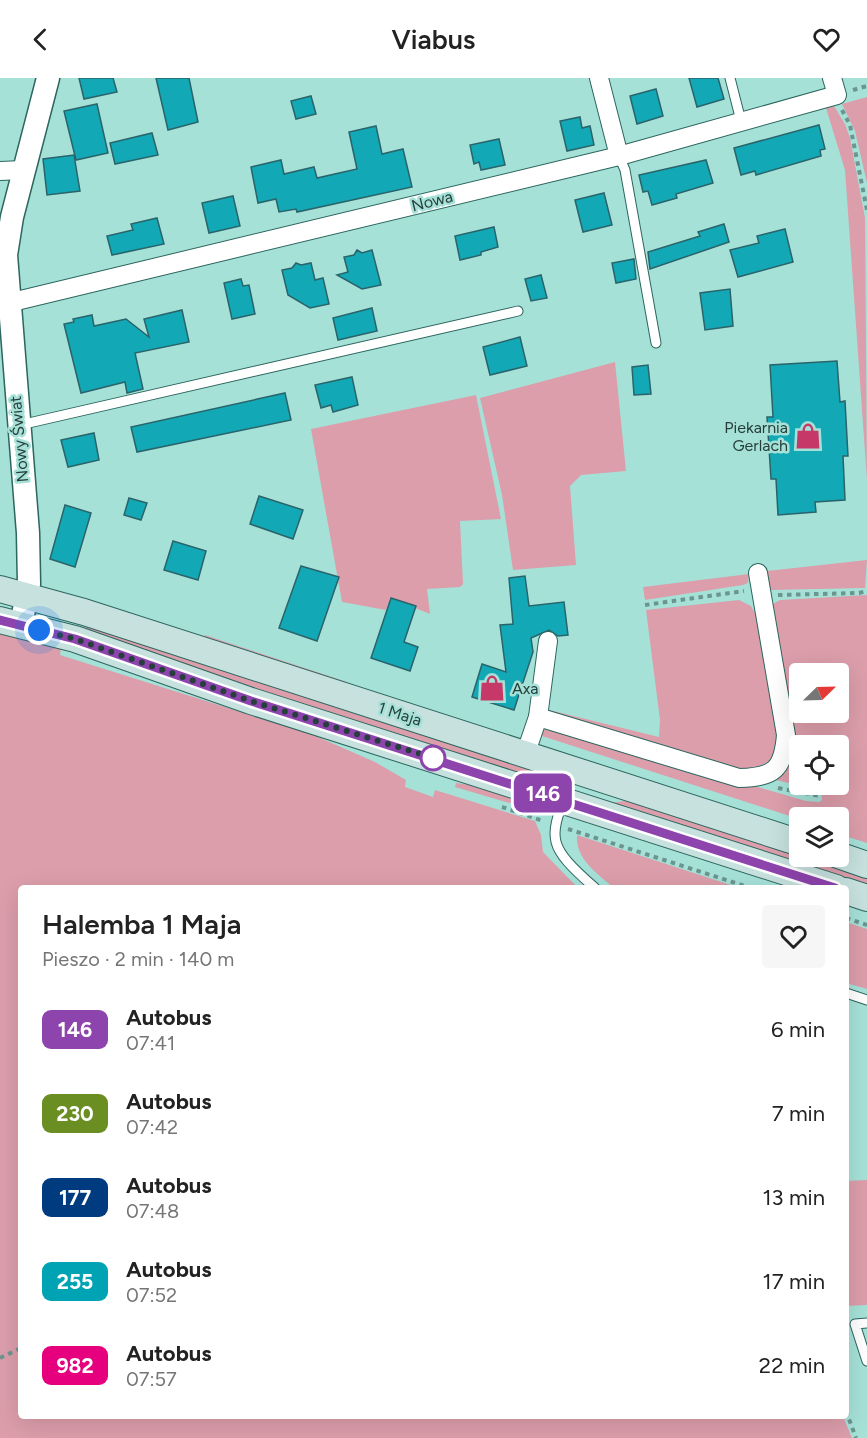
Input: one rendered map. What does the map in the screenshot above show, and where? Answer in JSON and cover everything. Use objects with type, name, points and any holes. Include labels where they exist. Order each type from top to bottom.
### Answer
[{"type":"main road","name":"1 Maja","points":[[0,589],[28,595],[789,839]]},
{"type":"main road","name":"1 Maja","points":[[11,623],[75,639],[251,701],[564,799],[827,885]]},
{"type":"main road","points":[[849,859],[867,865]]},
{"type":"main road","points":[[849,892],[867,898]]},
{"type":"street","name":"Nowy Świat","points":[[11,623],[28,595],[28,534],[6,255],[23,170],[48,78]]},
{"type":"street","points":[[599,78],[619,156]]},
{"type":"street","name":"Nowa","points":[[8,303],[619,156],[741,121],[834,86]]},
{"type":"street","points":[[0,171],[23,170]]},
{"type":"street","points":[[538,717],[739,778],[768,775],[778,767],[784,757],[786,735],[758,573]]},
{"type":"street","points":[[525,755],[538,717],[548,641]]},
{"type":"lane","points":[[730,78],[741,121]]},
{"type":"lane","points":[[619,156],[625,170],[656,343]]},
{"type":"lane","points":[[18,426],[518,311]]},
{"type":"lane","points":[[574,771],[554,837],[558,852],[591,885]]},
{"type":"lane","points":[[849,994],[867,1000]]},
{"type":"lane","points":[[867,1323],[855,1324],[867,1361]]},
{"type":"path","points":[[834,86],[839,106],[850,124],[867,210]]},
{"type":"path","points":[[501,807],[743,885]]},
{"type":"path","points":[[849,919],[867,925]]},
{"type":"path","points":[[0,1358],[18,1349]]},
{"type":"path","points":[[849,1419],[856,1438]]},
{"type":"shaded area","points":[[867,97],[867,183],[855,131],[842,104]]},
{"type":"shaded area","points":[[834,106],[850,138],[865,218],[867,480],[845,170],[826,108]]},
{"type":"shaded area","points":[[615,362],[626,471],[581,475],[570,486],[576,565],[513,570],[502,495],[480,398]]},
{"type":"shaded area","points":[[476,395],[501,519],[460,521],[463,584],[460,587],[427,589],[430,614],[390,598],[386,610],[342,602],[311,429]]},
{"type":"shaded area","points":[[867,560],[865,588],[770,590],[767,571]]},
{"type":"shaded area","points":[[749,574],[748,583],[743,585],[645,600],[643,587]]},
{"type":"shaded area","points":[[867,595],[867,843],[849,837],[849,807],[789,807],[789,816],[542,736],[540,731],[553,727],[806,801],[819,802],[822,800],[821,795],[849,795],[849,735],[789,735],[789,742],[771,605],[780,600]]},
{"type":"shaded area","points":[[739,600],[751,606],[756,615],[779,735],[773,759],[753,770],[745,770],[547,714],[545,709],[659,737],[660,720],[646,610]]},
{"type":"shaded area","points":[[87,623],[524,765],[541,778],[540,781],[84,633]]},
{"type":"shaded area","points":[[0,632],[61,648],[60,655],[311,734],[375,762],[406,780],[405,787],[433,797],[435,790],[535,821],[541,835],[543,852],[575,885],[18,885],[18,1419],[844,1419],[852,1438],[0,1438]]},
{"type":"shaded area","points":[[205,635],[347,682],[341,686],[203,640]]},
{"type":"shaded area","points":[[789,762],[789,783],[776,780],[785,773]]},
{"type":"shaded area","points":[[456,783],[505,792],[530,809],[455,787]]},
{"type":"shaded area","points":[[631,800],[789,851],[789,861],[611,803]]},
{"type":"shaded area","points":[[577,835],[731,885],[611,885],[584,859],[577,844]]},
{"type":"shaded area","points":[[808,867],[837,867],[867,876],[867,886]]},
{"type":"shaded area","points":[[849,923],[867,929],[867,989],[849,984]]},
{"type":"shaded area","points":[[867,1180],[867,1305],[849,1306],[849,1181]]},
{"type":"building","points":[[79,78],[113,78],[117,92],[84,99]]},
{"type":"building","points":[[156,78],[189,78],[198,122],[168,130]]},
{"type":"building","points":[[689,78],[718,78],[724,99],[697,107]]},
{"type":"building","points":[[656,89],[663,116],[637,124],[630,96]]},
{"type":"building","points":[[311,96],[316,114],[296,119],[291,101]]},
{"type":"building","points":[[97,104],[108,153],[76,160],[64,111]]},
{"type":"building","points":[[580,117],[582,128],[590,126],[594,145],[567,151],[560,121]]},
{"type":"building","points":[[819,125],[825,149],[820,150],[821,156],[756,175],[755,171],[741,175],[734,148]]},
{"type":"building","points":[[376,126],[382,154],[403,149],[412,187],[297,212],[296,209],[279,212],[276,199],[258,203],[251,167],[281,160],[284,174],[314,167],[317,178],[357,169],[349,132]]},
{"type":"building","points":[[152,133],[158,155],[115,164],[110,143]]},
{"type":"building","points":[[499,139],[505,165],[481,170],[479,162],[474,164],[470,145]]},
{"type":"building","points":[[74,155],[80,191],[47,195],[43,159]]},
{"type":"building","points":[[706,160],[713,183],[676,194],[677,198],[652,205],[648,191],[643,192],[639,175]]},
{"type":"building","points":[[604,193],[612,225],[583,232],[575,200]]},
{"type":"building","points":[[233,196],[240,226],[209,233],[202,203]]},
{"type":"building","points":[[157,218],[164,244],[112,255],[107,236],[133,230],[131,224]]},
{"type":"building","points":[[724,224],[729,242],[650,269],[648,252],[700,236],[698,232]]},
{"type":"building","points":[[494,227],[498,247],[481,252],[481,255],[460,260],[455,236]]},
{"type":"building","points":[[785,229],[793,262],[738,277],[730,250],[759,243],[757,236]]},
{"type":"building","points":[[357,250],[362,253],[372,250],[381,285],[362,289],[337,275],[348,272],[344,257],[354,255]]},
{"type":"building","points":[[634,259],[636,279],[616,283],[612,263]]},
{"type":"building","points":[[296,263],[301,265],[311,263],[315,280],[323,278],[329,304],[310,308],[288,295],[282,270],[292,268]]},
{"type":"building","points":[[541,275],[547,298],[531,301],[525,279]]},
{"type":"building","points":[[241,279],[243,286],[249,285],[255,314],[232,319],[224,283]]},
{"type":"building","points":[[730,289],[733,326],[705,330],[700,293]]},
{"type":"building","points":[[372,308],[377,331],[338,340],[333,318]]},
{"type":"building","points":[[182,310],[189,342],[135,353],[143,389],[127,393],[125,382],[81,393],[64,324],[74,322],[73,319],[92,315],[94,326],[126,319],[149,337],[144,319]]},
{"type":"building","points":[[520,337],[527,366],[490,375],[483,347]]},
{"type":"building","name":"Piekarnia Gerlach","points":[[837,361],[840,402],[845,401],[848,456],[843,456],[845,500],[815,502],[816,512],[778,515],[776,479],[771,479],[767,417],[773,417],[770,365]]},
{"type":"building","points":[[648,365],[651,394],[634,395],[632,367]]},
{"type":"building","points":[[352,377],[358,405],[333,412],[331,405],[321,408],[315,385]]},
{"type":"building","points":[[285,393],[291,420],[137,452],[131,427]]},
{"type":"building","points":[[94,433],[99,460],[68,467],[61,440]]},
{"type":"building","points":[[259,496],[303,510],[293,539],[250,524]]},
{"type":"building","points":[[129,498],[147,503],[141,520],[124,515]]},
{"type":"building","points":[[65,505],[91,513],[75,567],[50,559]]},
{"type":"building","points":[[173,541],[206,551],[198,580],[164,570]]},
{"type":"building","points":[[301,566],[339,577],[317,641],[279,628]]},
{"type":"building","points":[[525,576],[529,606],[564,602],[568,635],[558,636],[549,630],[531,638],[533,652],[514,710],[472,697],[482,664],[506,672],[500,625],[513,624],[509,578]]},
{"type":"building","points":[[391,598],[416,606],[404,642],[418,647],[410,671],[371,658]]},
{"type":"bus line","name":"146","points":[[0,620],[75,639],[251,701],[564,799],[826,885]]},
{"type":"place","name":"Piekarnia Gerlach","points":[[808,436]]},
{"type":"place","name":"Axa","points":[[492,688]]},
{"type":"route","points":[[39,630],[75,639],[251,701],[433,758]]}]
